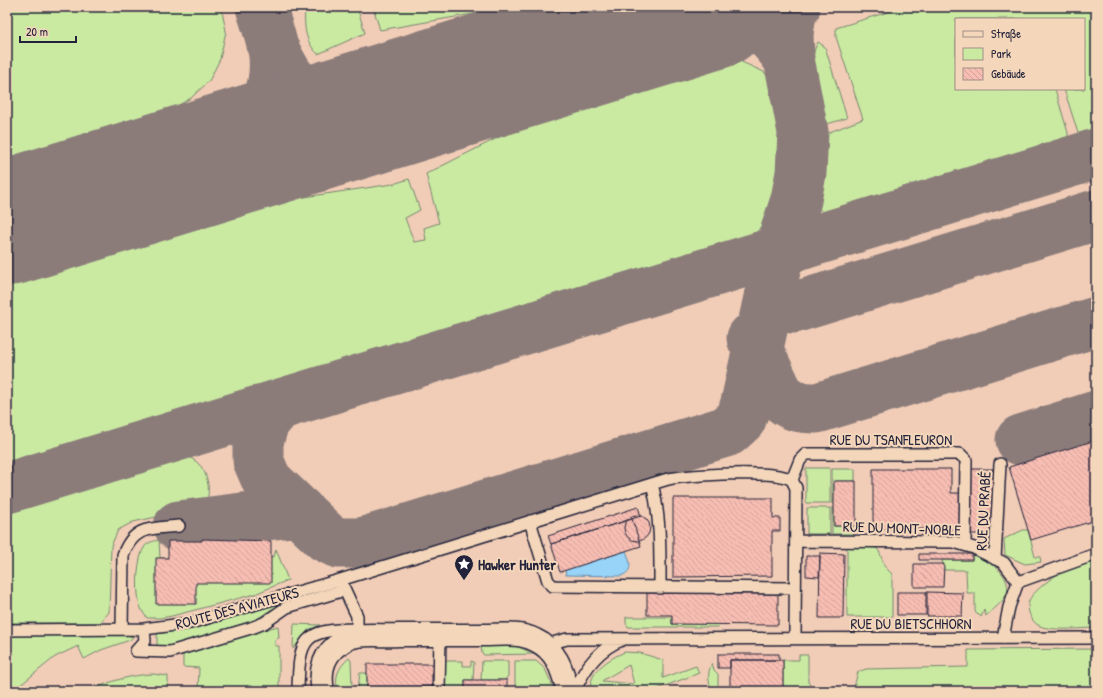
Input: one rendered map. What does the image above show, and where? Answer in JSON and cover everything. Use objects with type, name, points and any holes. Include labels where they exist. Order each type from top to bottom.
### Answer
[{"type":"street","points":[[323,691],[320,675],[324,661],[332,650],[357,633],[521,635],[534,639],[548,648],[556,657],[562,668],[568,691]]},
{"type":"lane","name":"RUE DU TSANFLEURON","points":[[792,480],[800,460],[806,454],[960,454],[966,460],[965,544]]},
{"type":"lane","name":"RUE DU PRABÉ","points":[[995,559],[1000,464]]},
{"type":"lane","name":"ROUTE DES AVIATEURS","points":[[7,630],[144,629],[190,623],[340,580],[652,484],[691,475],[777,475],[792,480]]},
{"type":"lane","points":[[792,480],[796,488],[795,638]]},
{"type":"lane","points":[[652,484],[657,506],[659,525],[660,588]]},
{"type":"lane","points":[[530,521],[548,581],[554,586],[795,588]]},
{"type":"lane","points":[[122,629],[123,555],[127,546],[133,536],[140,532],[179,526]]},
{"type":"lane","name":"RUE DU MONT-NOBLE","points":[[796,541],[954,542],[965,544],[1004,564],[1018,582]]},
{"type":"lane","points":[[1003,638],[1008,607],[1018,582],[1096,554]]},
{"type":"lane","points":[[298,691],[299,665],[306,641],[310,636],[330,630],[357,633],[357,616],[340,580]]},
{"type":"lane","points":[[144,629],[145,641],[136,651],[170,652],[251,628],[264,623],[287,608],[345,590]]},
{"type":"lane","points":[[438,691],[440,635]]},
{"type":"lane","points":[[548,648],[556,642],[567,639],[629,638]]},
{"type":"lane","points":[[575,691],[582,675],[595,658],[617,642],[629,638]]},
{"type":"lane","name":"RUE DU BIETSCHHORN","points":[[629,638],[1096,638]]},
{"type":"shaded area","points":[[7,7],[1096,7],[1096,691],[7,691]]},
{"type":"green space","points":[[7,7],[221,7],[226,31],[220,59],[209,81],[191,98],[158,117],[7,163]]},
{"type":"green space","points":[[305,7],[357,7],[365,33],[318,54],[313,49],[307,38],[305,26]]},
{"type":"green space","points":[[373,7],[515,7],[491,14],[490,11],[380,30]]},
{"type":"green space","points":[[904,7],[1096,7],[1096,140],[1082,138],[1078,133],[1064,90],[1085,90],[1085,18],[955,18],[955,90],[1055,90],[1068,133],[1068,143],[1060,153],[841,218],[828,217],[816,206],[812,195],[817,137],[863,119],[836,37],[836,28]]},
{"type":"green space","points":[[818,42],[825,47],[847,118],[817,127],[812,83],[812,60],[814,50]]},
{"type":"green space","points":[[735,59],[764,72],[782,96],[787,123],[788,151],[783,181],[772,210],[757,232],[732,250],[7,474],[7,283],[264,203],[393,184],[409,179],[420,210],[405,218],[414,242],[426,240],[424,228],[439,223],[426,174],[529,122]]},
{"type":"green space","points":[[170,454],[189,457],[203,469],[208,487],[205,505],[198,508],[133,522],[118,530],[111,546],[109,612],[100,623],[7,623],[7,504]]},
{"type":"green space","points":[[806,468],[830,468],[830,503],[806,503]]},
{"type":"green space","points":[[832,469],[855,469],[855,481],[834,481],[834,503],[832,503]]},
{"type":"green space","points":[[807,508],[830,508],[830,534],[807,534]]},
{"type":"green space","points":[[832,508],[834,508],[834,526],[854,526],[854,534],[832,534]]},
{"type":"green space","points":[[1023,530],[1028,530],[1035,557],[1040,557],[1041,562],[1025,564],[1005,555],[1004,539]]},
{"type":"green space","points":[[202,539],[248,539],[247,541],[268,556],[274,557],[276,549],[288,580],[255,594],[172,616],[147,618],[140,606],[138,595],[140,557],[145,546],[159,540],[160,558],[168,558],[202,541]]},
{"type":"green space","points":[[847,545],[876,548],[879,551],[885,567],[892,574],[892,617],[847,617]]},
{"type":"green space","points":[[975,555],[993,564],[1003,575],[1008,587],[1006,596],[1001,602],[986,616],[984,610],[981,617],[975,611],[975,593],[967,593],[966,570],[944,570],[942,560],[972,560],[972,556]]},
{"type":"green space","points":[[1096,561],[1096,628],[1050,628],[1038,625],[1033,621],[1028,604],[1038,589],[1065,570]]},
{"type":"green space","points":[[287,600],[288,605],[272,609],[243,628],[170,648],[157,645],[157,634],[204,626]]},
{"type":"green space","points":[[626,617],[672,617],[672,624],[719,624],[718,627],[628,627]]},
{"type":"green space","points":[[294,624],[320,625],[308,630],[293,649]]},
{"type":"green space","points":[[278,626],[279,638],[275,639],[275,646],[279,646],[279,689],[265,691],[198,691],[199,668],[183,667],[183,655],[186,651]]},
{"type":"green space","points":[[7,635],[127,635],[133,637],[130,640],[101,650],[84,659],[78,646],[55,657],[13,691],[7,691]]},
{"type":"green space","points":[[481,646],[516,646],[534,654],[484,655],[482,653]]},
{"type":"green space","points":[[1096,649],[1096,691],[853,691],[858,672],[866,669],[968,667],[968,650]]},
{"type":"green space","points":[[625,652],[640,653],[663,660],[663,678],[696,666],[699,673],[652,691],[591,691],[591,684],[596,672],[607,662]],"holes":[[[629,665],[634,684],[602,681]]]},
{"type":"green space","points":[[799,655],[808,655],[808,682],[814,691],[783,691],[783,660],[799,660]]},
{"type":"green space","points":[[349,658],[351,661],[352,688],[358,689],[360,673],[367,673],[367,691],[338,691],[336,681],[338,673],[342,665]]},
{"type":"green space","points":[[445,661],[463,661],[463,666],[471,666],[471,661],[474,662],[473,680],[465,680],[465,691],[445,691]]},
{"type":"green space","points":[[482,661],[508,661],[508,676],[505,680],[481,680]]},
{"type":"green space","points":[[515,661],[536,661],[545,669],[555,691],[538,691],[538,688],[517,687],[515,684]]},
{"type":"green space","points":[[712,663],[714,670],[718,674],[718,691],[712,691],[710,684],[709,674]]},
{"type":"green space","points":[[153,674],[168,676],[168,691],[90,691],[120,679]]},
{"type":"water","points":[[626,551],[630,566],[628,572],[621,576],[566,575],[565,570]]},
{"type":"building","points":[[1096,440],[1096,520],[1031,540],[1009,467]]},
{"type":"building","points":[[873,469],[951,469],[951,493],[960,493],[960,529],[873,529]]},
{"type":"building","points":[[970,469],[993,469],[993,534],[970,534]]},
{"type":"building","points":[[834,481],[856,481],[856,526],[834,526]]},
{"type":"building","points":[[673,498],[773,498],[773,518],[780,518],[780,531],[772,531],[772,576],[673,577]]},
{"type":"building","points":[[638,507],[641,516],[551,544],[548,536]]},
{"type":"building","points":[[637,515],[646,519],[650,528],[646,537],[637,541],[628,537],[624,528],[628,519]]},
{"type":"building","points":[[632,519],[641,546],[560,572],[551,544]]},
{"type":"building","points":[[202,539],[271,541],[271,583],[196,583],[196,604],[156,604],[156,558],[168,558],[168,541],[202,541]]},
{"type":"building","points":[[820,553],[844,554],[843,618],[819,618]]},
{"type":"building","points":[[919,554],[972,554],[972,560],[919,560]]},
{"type":"building","points":[[806,556],[820,556],[819,577],[806,576]]},
{"type":"building","points":[[914,564],[944,564],[943,587],[914,587]]},
{"type":"building","points":[[897,592],[926,592],[926,615],[897,615]]},
{"type":"building","points":[[927,592],[963,593],[962,616],[927,616]]},
{"type":"building","points":[[647,593],[778,594],[778,625],[672,624],[672,615],[647,615]]},
{"type":"building","points":[[718,654],[779,654],[779,660],[730,660],[730,668],[718,668]]},
{"type":"building","points":[[730,660],[783,660],[783,691],[730,691]]},
{"type":"building","points":[[367,664],[432,664],[432,687],[399,687],[399,691],[367,691]]},
{"type":"building","points":[[465,680],[507,680],[507,691],[465,691]]},
{"type":"taxiway","points":[[182,169],[209,158],[228,148],[245,135],[262,114],[271,89],[274,76],[274,62],[272,43],[261,7]]},
{"type":"taxiway","points":[[278,405],[264,422],[258,442],[258,460],[267,481],[326,537],[338,543],[362,543],[728,431],[741,419],[746,403],[779,252],[796,200],[801,173],[803,132],[789,59],[788,34],[791,13],[795,7]]},
{"type":"taxiway","points":[[707,8],[733,13],[754,23],[772,38],[789,59]]},
{"type":"taxiway","points":[[272,46],[285,71],[296,85],[312,97],[330,105],[339,108],[358,109],[390,104],[421,96]]},
{"type":"taxiway","points":[[7,488],[1096,154]]},
{"type":"taxiway","points":[[793,308],[1096,215]]},
{"type":"taxiway","points":[[752,338],[779,395],[796,406],[817,408],[1096,322]]},
{"type":"taxiway","points":[[1021,440],[1096,416]]},
{"type":"taxiway","points":[[179,526],[299,511]]},
{"type":"runway","points":[[7,223],[710,7]]},
{"type":"place","name":"Hawker Hunter","points":[[464,581]]}]
